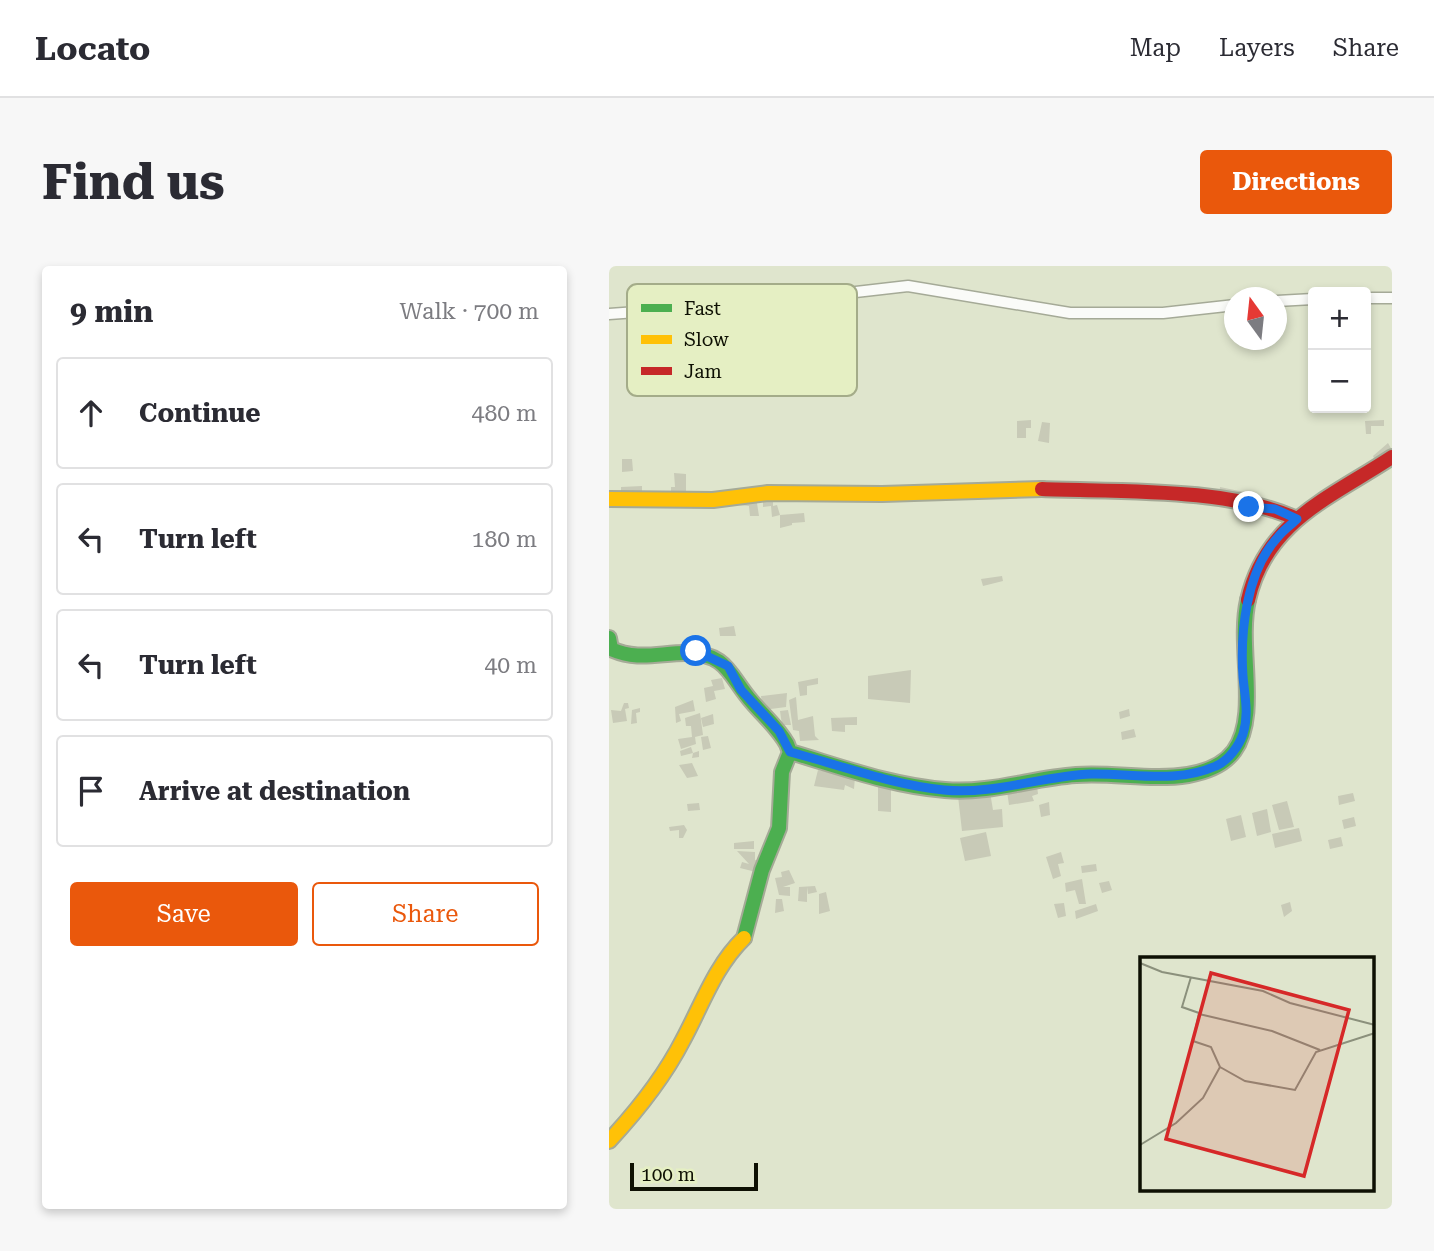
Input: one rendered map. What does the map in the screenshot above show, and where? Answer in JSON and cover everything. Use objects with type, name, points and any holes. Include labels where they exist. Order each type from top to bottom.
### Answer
[{"type":"street","points":[[857,292],[908,286],[1070,313],[1163,313],[1224,306]]},
{"type":"street","points":[[1371,298],[1392,298]]},
{"type":"street","points":[[1287,300],[1308,299]]},
{"type":"street","points":[[609,314],[627,313]]},
{"type":"street","points":[[609,638],[611,649],[618,654],[648,656],[696,651],[728,666],[741,690],[779,731],[790,752],[911,785],[945,790],[998,789],[1091,774],[1160,777],[1193,774],[1217,766],[1227,759],[1243,736],[1248,708],[1243,680],[1242,624],[1266,552],[1278,536],[1297,519],[1392,457]]},
{"type":"street","points":[[609,499],[713,500],[768,493],[882,494],[1017,488],[1186,495],[1275,509],[1297,519]]},
{"type":"street","points":[[609,1141],[637,1111],[682,1043],[726,955],[745,937],[762,870],[779,828],[782,772],[790,752]]},
{"type":"building","points":[[1031,420],[1031,428],[1026,428],[1026,438],[1017,438],[1017,421]]},
{"type":"building","points":[[1384,420],[1384,426],[1371,426],[1371,434],[1366,434],[1365,421]]},
{"type":"building","points":[[1042,422],[1050,423],[1049,443],[1038,441]]},
{"type":"building","points":[[1388,443],[1392,450],[1376,463],[1373,456]]},
{"type":"building","points":[[622,459],[632,459],[633,471],[622,472]]},
{"type":"building","points":[[674,473],[686,474],[686,496],[671,496],[671,487],[675,487]]},
{"type":"building","points":[[642,486],[642,496],[621,496],[621,487]]},
{"type":"building","points":[[1220,487],[1244,492],[1242,499],[1219,496]]},
{"type":"building","points":[[773,497],[773,506],[777,505],[780,515],[772,517],[771,506],[763,507],[763,500]]},
{"type":"building","points":[[749,498],[749,503],[757,503],[759,516],[750,516],[749,506],[739,505],[737,499]]},
{"type":"building","points":[[804,513],[805,522],[780,528],[780,515]]},
{"type":"building","points":[[1002,576],[1003,581],[983,586],[981,579]]},
{"type":"building","points":[[734,626],[736,636],[720,636],[719,628]]},
{"type":"building","points":[[911,670],[910,703],[868,699],[868,676]]},
{"type":"building","points":[[722,678],[725,689],[714,691],[716,699],[706,702],[704,688],[713,686],[711,680]]},
{"type":"building","points":[[818,678],[818,684],[807,686],[807,695],[800,696],[798,682]]},
{"type":"building","points":[[787,693],[786,707],[763,710],[761,696]]},
{"type":"building","points":[[796,697],[798,720],[813,716],[815,736],[819,740],[800,741],[799,731],[793,730],[789,700]]},
{"type":"building","points":[[693,700],[695,711],[679,714],[681,721],[676,723],[675,707]]},
{"type":"building","points":[[624,703],[628,703],[629,708],[625,709],[627,721],[613,723],[611,710],[621,711]]},
{"type":"building","points":[[640,708],[640,712],[636,713],[637,723],[631,724],[632,710]]},
{"type":"building","points":[[1129,709],[1130,716],[1120,719],[1119,712]]},
{"type":"building","points":[[788,710],[791,725],[782,725],[780,711]]},
{"type":"building","points":[[700,713],[703,735],[695,737],[696,744],[681,749],[678,739],[692,737],[691,726],[686,726],[685,718]]},
{"type":"building","points":[[713,714],[714,724],[703,727],[701,718]]},
{"type":"building","points":[[857,717],[857,725],[845,725],[845,732],[832,731],[831,718]]},
{"type":"building","points":[[1134,729],[1136,737],[1122,740],[1121,732]]},
{"type":"building","points":[[708,736],[711,748],[703,750],[701,737]]},
{"type":"building","points":[[691,747],[693,753],[681,756],[680,751]]},
{"type":"building","points":[[699,751],[699,757],[692,758],[693,753]]},
{"type":"building","points":[[692,763],[698,776],[687,778],[679,765]]},
{"type":"building","points":[[818,770],[855,777],[854,789],[845,785],[844,790],[814,786]]},
{"type":"building","points":[[891,783],[891,812],[878,811],[878,784]]},
{"type":"building","points":[[1037,786],[1038,794],[1032,796],[1034,801],[1009,805],[1007,791]]},
{"type":"building","points":[[990,792],[993,810],[1002,809],[1003,827],[962,831],[958,796]]},
{"type":"building","points":[[1353,793],[1355,801],[1339,805],[1338,796]]},
{"type":"building","points":[[1287,801],[1294,827],[1279,830],[1272,805]]},
{"type":"building","points":[[1049,802],[1050,815],[1041,817],[1039,805]]},
{"type":"building","points":[[699,803],[700,810],[688,811],[687,804]]},
{"type":"building","points":[[1267,809],[1271,832],[1257,836],[1252,813]]},
{"type":"building","points":[[1241,815],[1246,837],[1231,841],[1226,819]]},
{"type":"building","points":[[1354,817],[1356,826],[1344,829],[1342,820]]},
{"type":"building","points":[[684,825],[687,830],[683,838],[679,838],[679,830],[670,831],[669,827]]},
{"type":"building","points":[[1299,828],[1302,841],[1275,848],[1272,834]]},
{"type":"building","points":[[986,832],[991,856],[965,861],[960,838]]},
{"type":"building","points":[[1341,837],[1343,846],[1330,849],[1328,840]]},
{"type":"building","points":[[754,841],[754,849],[734,849],[734,843]]},
{"type":"building","points":[[737,851],[755,852],[755,860],[762,861],[760,873],[740,868],[742,862],[749,864]]},
{"type":"building","points":[[1061,852],[1064,863],[1058,864],[1061,876],[1053,879],[1046,857]]},
{"type":"building","points":[[1096,864],[1097,871],[1082,873],[1081,866]]},
{"type":"building","points":[[789,870],[795,883],[783,887],[790,887],[790,896],[779,895],[775,878],[782,877],[781,872]]},
{"type":"building","points":[[1082,879],[1086,904],[1079,904],[1075,890],[1066,892],[1065,883]]},
{"type":"building","points":[[1109,881],[1112,890],[1102,893],[1099,883]]},
{"type":"building","points":[[815,886],[817,892],[808,894],[807,887],[807,902],[798,901],[799,887]]},
{"type":"building","points":[[826,892],[830,911],[819,914],[819,894]]},
{"type":"building","points":[[776,899],[782,899],[784,911],[775,913]]},
{"type":"building","points":[[1290,902],[1292,911],[1284,917],[1281,905]]},
{"type":"building","points":[[1064,903],[1066,916],[1058,918],[1054,904]]},
{"type":"building","points":[[1096,904],[1098,911],[1076,919],[1075,911]]},
{"type":"traffic: fast","points":[[790,752],[886,780],[925,788],[962,791],[1076,775],[1174,777],[1207,770],[1230,756],[1242,736],[1247,700],[1245,619],[1248,600]]},
{"type":"traffic: fast","points":[[609,638],[611,649],[630,655],[686,653],[711,657],[726,668],[787,744],[790,752],[782,772],[779,828],[762,870],[744,938]]},
{"type":"traffic: slow","points":[[609,499],[713,500],[768,493],[882,494],[1042,489]]},
{"type":"traffic: slow","points":[[609,1141],[659,1080],[717,973],[744,938]]},
{"type":"traffic: jam","points":[[1248,600],[1257,573],[1269,550],[1285,531],[1324,499],[1392,457]]},
{"type":"traffic: jam","points":[[1042,489],[1206,496],[1238,501],[1297,519]]},
{"type":"route","points":[[696,651],[728,666],[741,690],[779,731],[790,752],[911,785],[971,791],[1091,774],[1160,777],[1193,774],[1217,766],[1227,759],[1243,736],[1248,708],[1243,680],[1242,624],[1266,552],[1278,536],[1297,519],[1275,509],[1249,507]]}]
